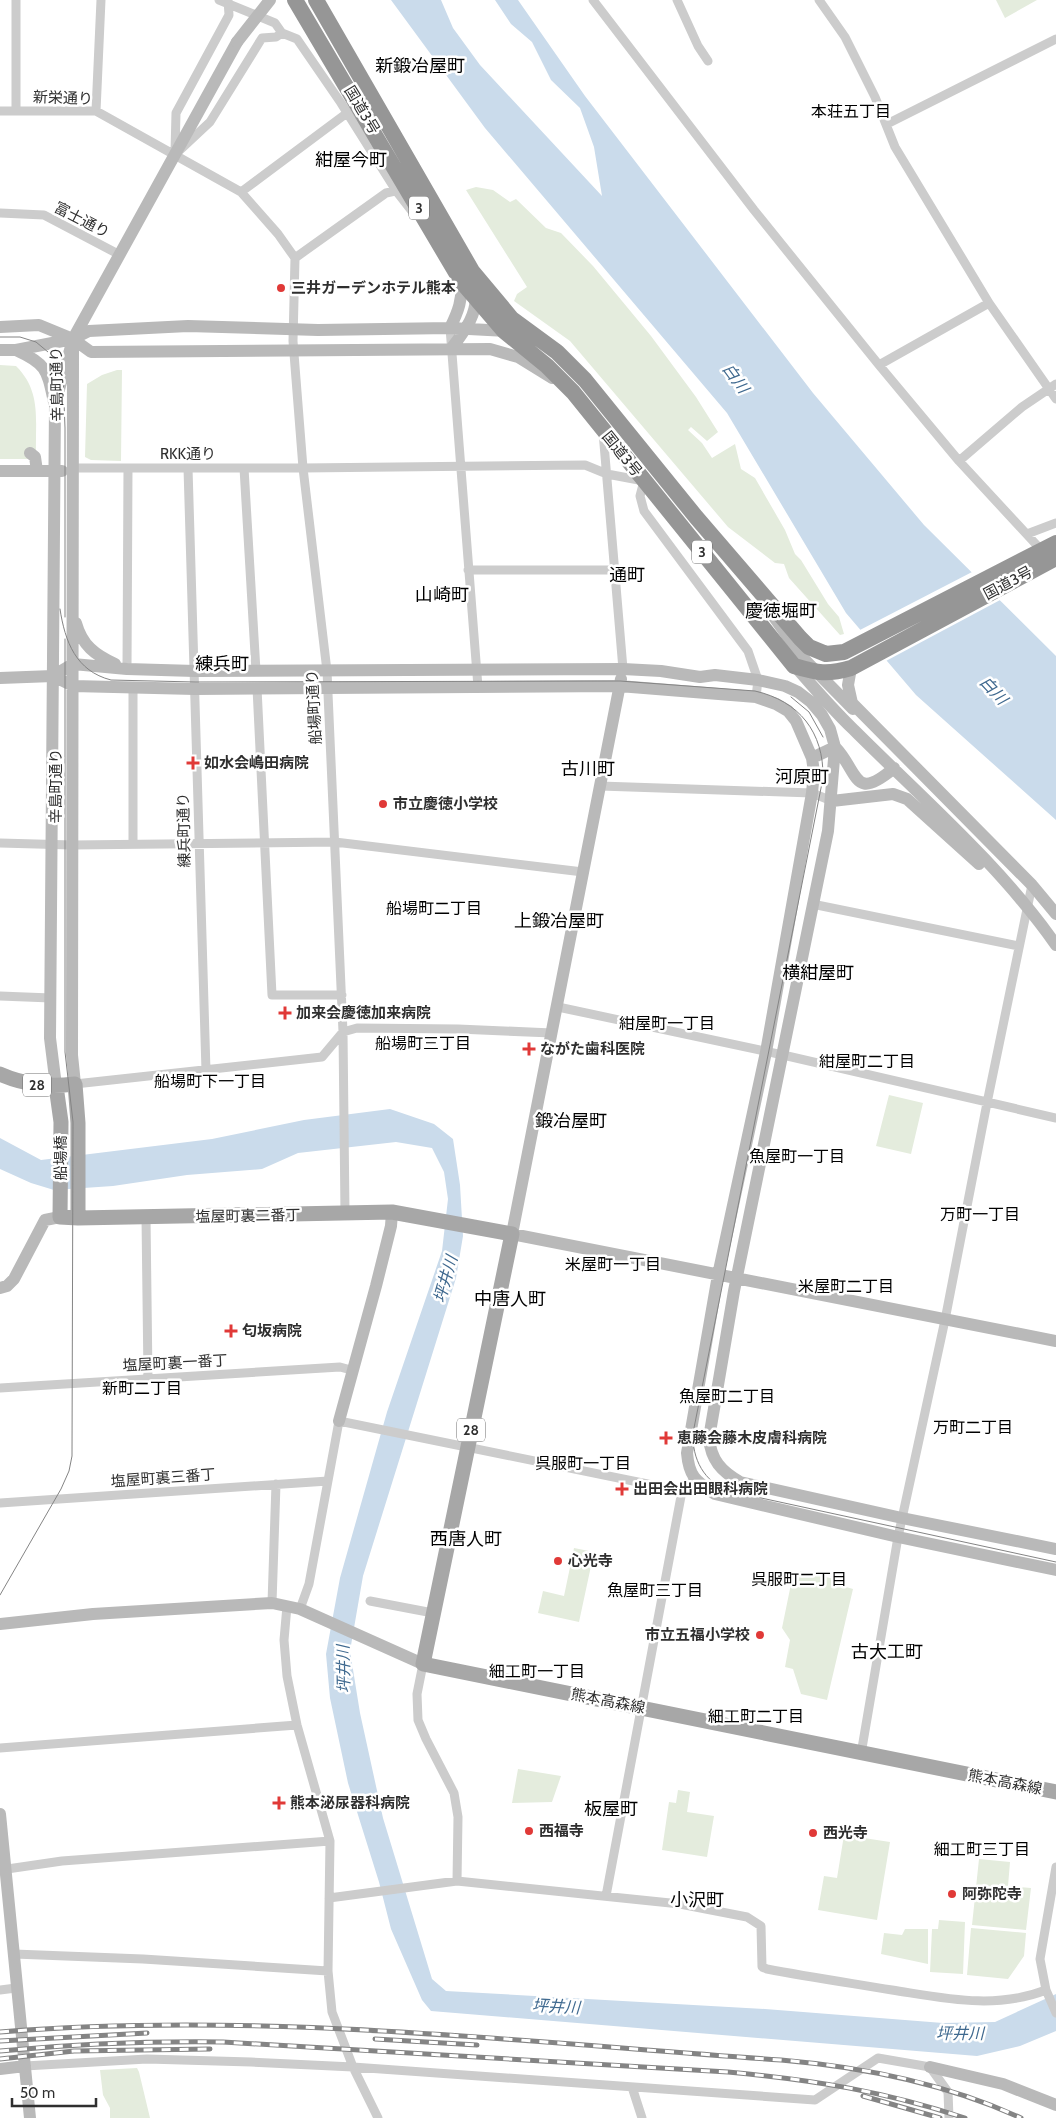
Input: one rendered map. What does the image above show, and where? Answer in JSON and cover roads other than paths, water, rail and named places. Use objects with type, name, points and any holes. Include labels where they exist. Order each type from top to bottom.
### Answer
[{"type":"highway","name":"国道3号","points":[[296,0],[402,189],[441,247],[466,276],[530,333],[557,352],[585,380],[755,587],[809,646],[826,654],[843,658]]},
{"type":"highway","name":"国道3号","points":[[316,0],[466,276],[476,299],[504,331],[548,366],[573,392],[794,666]]},
{"type":"highway","name":"国道3号","points":[[826,673],[843,658],[1028,565],[1052,556]]},
{"type":"highway","points":[[794,666],[826,673]]},
{"type":"main road","name":"28","points":[[0,1074],[18,1081],[37,1085],[75,1084]]},
{"type":"main road","name":"船場橋","points":[[75,1084],[78,1123],[78,1218]]},
{"type":"main road","name":"船場橋","points":[[56,1086],[61,1122],[60,1217]]},
{"type":"main road","name":"塩屋町裏二番丁","points":[[60,1217],[392,1212],[512,1234]]},
{"type":"main road","name":"28","points":[[423,1664],[512,1234]]},
{"type":"main road","name":"熊本高森線","points":[[423,1664],[1056,1792]]},
{"type":"street","points":[[16,0],[16,111]]},
{"type":"street","points":[[96,111],[101,0]]},
{"type":"street","points":[[73,338],[237,42],[270,0]]},
{"type":"street","points":[[593,0],[754,210],[879,365],[960,462],[1027,534],[1052,556]]},
{"type":"street","points":[[677,0],[698,46],[708,61]]},
{"type":"street","points":[[818,0],[844,37],[887,124],[895,147],[989,303],[1053,386],[1056,399]]},
{"type":"street","points":[[175,155],[176,113],[229,15],[225,1]]},
{"type":"street","points":[[225,1],[275,23],[282,33],[297,39],[402,189],[386,193],[295,258]]},
{"type":"street","points":[[175,155],[210,122],[262,38],[276,37],[282,33]]},
{"type":"street","points":[[887,124],[1056,39]]},
{"type":"street","name":"新栄通り","points":[[0,111],[96,111],[241,192],[278,234],[295,258]]},
{"type":"street","points":[[241,192],[348,113]]},
{"type":"street","name":"富士通り","points":[[0,213],[44,215],[120,255]]},
{"type":"street","name":"船場町通り","points":[[295,258],[294,351],[303,468],[326,671],[335,842],[343,1032],[345,1214]]},
{"type":"street","points":[[466,276],[458,311],[450,328],[450,349],[478,687]]},
{"type":"street","points":[[450,349],[466,329],[476,299]]},
{"type":"street","points":[[879,365],[989,303]]},
{"type":"street","points":[[0,327],[40,325],[73,338],[91,352],[490,349],[518,357],[573,392]]},
{"type":"street","points":[[0,350],[16,350],[73,338],[89,331],[188,326],[293,330],[450,328],[530,333]]},
{"type":"street","name":"辛島町通り","points":[[56,1086],[50,1038],[50,844],[55,404],[73,338]]},
{"type":"street","name":"辛島町通り","points":[[73,338],[72,1055],[75,1084]]},
{"type":"street","points":[[16,350],[36,359],[48,374],[55,404]]},
{"type":"street","points":[[960,462],[1022,407],[1053,386]]},
{"type":"street","points":[[603,430],[622,669],[558,1007],[512,1234],[1056,1341]]},
{"type":"street","points":[[30,453],[35,458],[37,471]]},
{"type":"street","name":"RKK通り","points":[[73,468],[585,465],[607,474],[644,481]]},
{"type":"street","points":[[0,471],[54,471],[73,468]]},
{"type":"street","points":[[127,669],[128,468]]},
{"type":"street","name":"練兵町通り","points":[[188,468],[206,1071]]},
{"type":"street","points":[[244,468],[256,671]]},
{"type":"street","points":[[644,481],[640,502],[644,511],[748,651],[758,680],[756,697]]},
{"type":"street","points":[[1027,534],[1056,522]]},
{"type":"street","points":[[468,570],[615,570]]},
{"type":"street","points":[[755,587],[787,638],[826,673],[840,707],[853,729]]},
{"type":"street","points":[[72,609],[79,636],[95,655],[127,669]]},
{"type":"street","points":[[843,658],[852,703],[1032,885],[1056,914]]},
{"type":"street","points":[[53,676],[73,664],[127,669],[195,671],[622,669],[758,680],[798,692],[811,702],[822,715],[830,729],[835,747],[832,800],[783,1055],[736,1278],[709,1438],[710,1451],[723,1472],[740,1482],[902,1518],[1056,1549]]},
{"type":"street","points":[[794,666],[853,729],[894,768],[1028,905],[1056,945]]},
{"type":"street","points":[[0,678],[53,676],[73,686],[195,688],[619,686],[756,697],[776,704],[792,716],[804,735],[812,758],[814,772],[812,793],[766,1052],[718,1275],[687,1453],[688,1466],[694,1479],[715,1494],[898,1537],[1056,1570]]},
{"type":"street","points":[[133,687],[133,843]]},
{"type":"street","points":[[257,688],[272,995],[342,996]]},
{"type":"street","points":[[835,691],[849,706],[865,718]]},
{"type":"street","points":[[812,758],[835,747]]},
{"type":"street","points":[[835,747],[843,756],[852,774],[868,784],[877,783],[894,768]]},
{"type":"street","points":[[600,786],[812,793],[832,800],[893,794],[907,799],[973,861],[1006,882]]},
{"type":"street","points":[[0,843],[72,845],[335,842],[583,872]]},
{"type":"street","points":[[861,1754],[898,1537],[945,1320],[987,1102],[1032,885]]},
{"type":"street","points":[[812,904],[1019,946]]},
{"type":"street","points":[[0,996],[51,998]]},
{"type":"street","points":[[558,1007],[783,1055],[1056,1118]]},
{"type":"street","points":[[75,1084],[322,1057],[343,1032],[357,1028],[458,1029],[552,1033]]},
{"type":"street","points":[[300,1609],[309,1584],[339,1421],[392,1226],[392,1212]]},
{"type":"street","points":[[0,1288],[7,1286],[14,1279],[45,1220],[60,1217]]},
{"type":"street","points":[[146,1217],[148,1378]]},
{"type":"street","name":"塩屋町裏一番丁","points":[[0,1388],[340,1367],[352,1370]]},
{"type":"street","points":[[339,1421],[682,1490]]},
{"type":"street","points":[[606,1896],[682,1490],[694,1479]]},
{"type":"street","name":"塩屋町裏三番丁","points":[[0,1503],[328,1481]]},
{"type":"street","points":[[272,1603],[276,1484]]},
{"type":"street","points":[[370,1601],[433,1613]]},
{"type":"street","points":[[0,1624],[93,1614],[272,1603],[300,1609],[323,1618],[362,1638],[423,1664],[417,1694],[418,1720],[454,1793],[458,1817],[458,1881]]},
{"type":"street","points":[[287,1606],[284,1640],[297,1725],[330,1842],[328,1971],[332,2012],[352,2067],[378,2118]]},
{"type":"street","points":[[0,1748],[297,1725]]},
{"type":"street","points":[[0,1814],[3,1869],[14,1954],[30,2118]]},
{"type":"street","points":[[3,1869],[62,1861],[330,1842]]},
{"type":"street","points":[[1056,1867],[1040,1959],[1046,1990],[1056,2013]]},
{"type":"street","points":[[329,1898],[458,1881],[680,1904],[747,1917],[761,1926],[762,1967],[767,1969],[964,2001],[1002,2002],[1026,1998],[1046,1990]]},
{"type":"street","points":[[14,1954],[143,1959],[328,1971]]},
{"type":"street","points":[[0,1990],[16,1988]]},
{"type":"street","points":[[0,2069],[147,2058],[352,2067],[815,2100],[878,2058],[930,2066],[1003,2084],[1056,2105]]},
{"type":"street","points":[[930,2066],[948,2092],[949,2118]]},
{"type":"street","points":[[632,2087],[642,2118]]},
{"type":"water","name":"白川","points":[[391,0],[441,0],[453,28],[480,65],[602,196],[594,147],[580,108],[551,80],[532,42],[511,24],[495,0],[518,0],[585,96],[813,393],[924,525],[1056,656],[1056,820],[916,695],[846,613],[727,413],[485,128]]},
{"type":"water","name":"坪井川","points":[[390,1109],[434,1124],[453,1139],[460,1185],[463,1236],[456,1278],[363,1576],[350,1651],[360,1713],[383,1818],[432,1979],[446,1991],[765,2009],[943,2023],[995,2022],[1056,1994],[1056,2031],[1020,2046],[977,2056],[431,2011],[422,2000],[391,1929],[379,1882],[348,1783],[330,1698],[326,1654],[340,1578],[387,1412],[442,1251],[448,1199],[444,1172],[432,1148],[396,1142],[298,1153],[262,1169],[187,1175],[113,1186],[54,1190],[31,1183],[0,1169],[0,1138],[41,1160],[212,1139],[304,1120]]},
{"type":"tram line","points":[[0,337],[20,337],[36,342],[54,357],[63,374],[65,428],[65,617]]},
{"type":"tram line","points":[[60,609],[65,633],[74,654],[89,670],[111,680],[195,682],[620,681],[755,691],[784,702],[796,711],[814,733],[819,746],[823,778],[693,1433],[697,1460],[706,1476],[720,1487],[729,1491],[1056,1562]]},
{"type":"tram line","points":[[0,1595],[61,1489],[69,1471],[72,1456],[73,1122],[65,1052],[65,639]]},
{"type":"tram line","points":[[791,697],[809,712],[823,737]]},
{"type":"railway","points":[[0,2032],[98,2026],[293,2027],[390,2031],[781,2060],[842,2067],[903,2078],[963,2095],[1021,2118]]},
{"type":"railway","points":[[0,2041],[147,2033]]},
{"type":"railway","points":[[375,2039],[477,2045]]},
{"type":"railway","points":[[0,2051],[56,2046],[223,2042],[728,2072],[848,2088],[905,2101],[965,2118]]},
{"type":"railway","points":[[0,2059],[74,2051],[210,2049]]},
{"type":"railway","points":[[863,2096],[940,2118]]},
{"type":"place","name":"三井ガーデンホテル熊本","points":[[281,288]]},
{"type":"place","name":"如水会嶋田病院","points":[[193,763]]},
{"type":"place","name":"市立慶徳小学校","points":[[383,804]]},
{"type":"place","name":"加来会慶徳加来病院","points":[[285,1013]]},
{"type":"place","name":"ながた歯科医院","points":[[529,1049]]},
{"type":"place","name":"匂坂病院","points":[[231,1331]]},
{"type":"place","name":"恵藤会藤木皮膚科病院","points":[[666,1438]]},
{"type":"place","name":"出田会出田眼科病院","points":[[622,1489]]},
{"type":"place","name":"心光寺","points":[[558,1561]]},
{"type":"place","name":"市立五福小学校","points":[[760,1635]]},
{"type":"place","name":"熊本泌尿器科病院","points":[[279,1803]]},
{"type":"place","name":"西福寺","points":[[529,1831]]},
{"type":"place","name":"西光寺","points":[[813,1833]]},
{"type":"place","name":"阿弥陀寺","points":[[952,1894]]},
{"type":"district","name":"新鍛冶屋町","points":[[420,66]]},
{"type":"district","name":"本荘五丁目","points":[[851,111]]},
{"type":"district","name":"紺屋今町","points":[[351,160]]},
{"type":"district","name":"通町","points":[[627,575]]},
{"type":"district","name":"山崎町","points":[[442,595]]},
{"type":"district","name":"慶徳堀町","points":[[781,611]]},
{"type":"district","name":"練兵町","points":[[222,664]]},
{"type":"district","name":"古川町","points":[[588,769]]},
{"type":"district","name":"河原町","points":[[802,777]]},
{"type":"district","name":"船場町二丁目","points":[[434,908]]},
{"type":"district","name":"上鍛冶屋町","points":[[559,921]]},
{"type":"district","name":"横紺屋町","points":[[818,973]]},
{"type":"district","name":"紺屋町一丁目","points":[[667,1023]]},
{"type":"district","name":"船場町三丁目","points":[[423,1043]]},
{"type":"district","name":"紺屋町二丁目","points":[[867,1061]]},
{"type":"district","name":"船場町下一丁目","points":[[210,1081]]},
{"type":"district","name":"鍛冶屋町","points":[[571,1121]]},
{"type":"district","name":"魚屋町一丁目","points":[[797,1156]]},
{"type":"district","name":"万町一丁目","points":[[980,1214]]},
{"type":"district","name":"米屋町一丁目","points":[[613,1264]]},
{"type":"district","name":"米屋町二丁目","points":[[846,1286]]},
{"type":"district","name":"中唐人町","points":[[510,1299]]},
{"type":"district","name":"新町二丁目","points":[[142,1388]]},
{"type":"district","name":"魚屋町二丁目","points":[[727,1396]]},
{"type":"district","name":"万町二丁目","points":[[973,1427]]},
{"type":"district","name":"呉服町一丁目","points":[[583,1463]]},
{"type":"district","name":"西唐人町","points":[[466,1539]]},
{"type":"district","name":"呉服町二丁目","points":[[799,1579]]},
{"type":"district","name":"魚屋町三丁目","points":[[655,1590]]},
{"type":"district","name":"古大工町","points":[[887,1652]]},
{"type":"district","name":"細工町一丁目","points":[[537,1671]]},
{"type":"district","name":"細工町二丁目","points":[[756,1716]]},
{"type":"district","name":"板屋町","points":[[611,1809]]},
{"type":"district","name":"細工町三丁目","points":[[982,1849]]},
{"type":"district","name":"小沢町","points":[[697,1900]]}]
